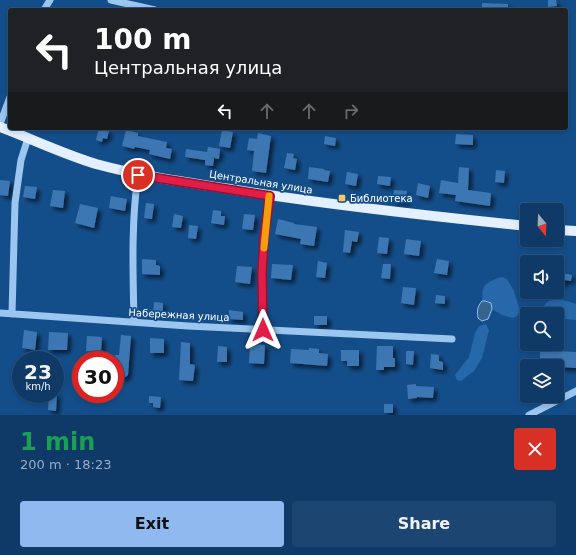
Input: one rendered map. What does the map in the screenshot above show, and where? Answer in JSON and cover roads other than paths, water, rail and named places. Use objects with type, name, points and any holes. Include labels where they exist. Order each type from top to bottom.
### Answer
[{"type":"main road","name":"Центральная улица","points":[[11,130],[65,153],[138,175],[270,196],[366,209],[520,225]]},
{"type":"main road","points":[[564,230],[576,231]]},
{"type":"street","points":[[111,0],[146,8]]},
{"type":"street","points":[[0,125],[8,103]]},
{"type":"street","points":[[12,314],[15,203],[21,160],[28,138]]},
{"type":"street","points":[[134,322],[132,250],[134,205],[138,175]]},
{"type":"street","points":[[263,330],[262,273],[264,238],[270,196]]},
{"type":"street","name":"Набережная улица","points":[[0,313],[263,330],[452,339]]},
{"type":"street","points":[[529,415],[576,391]]},
{"type":"place","name":"Библиотека","points":[[342,198]]}]
